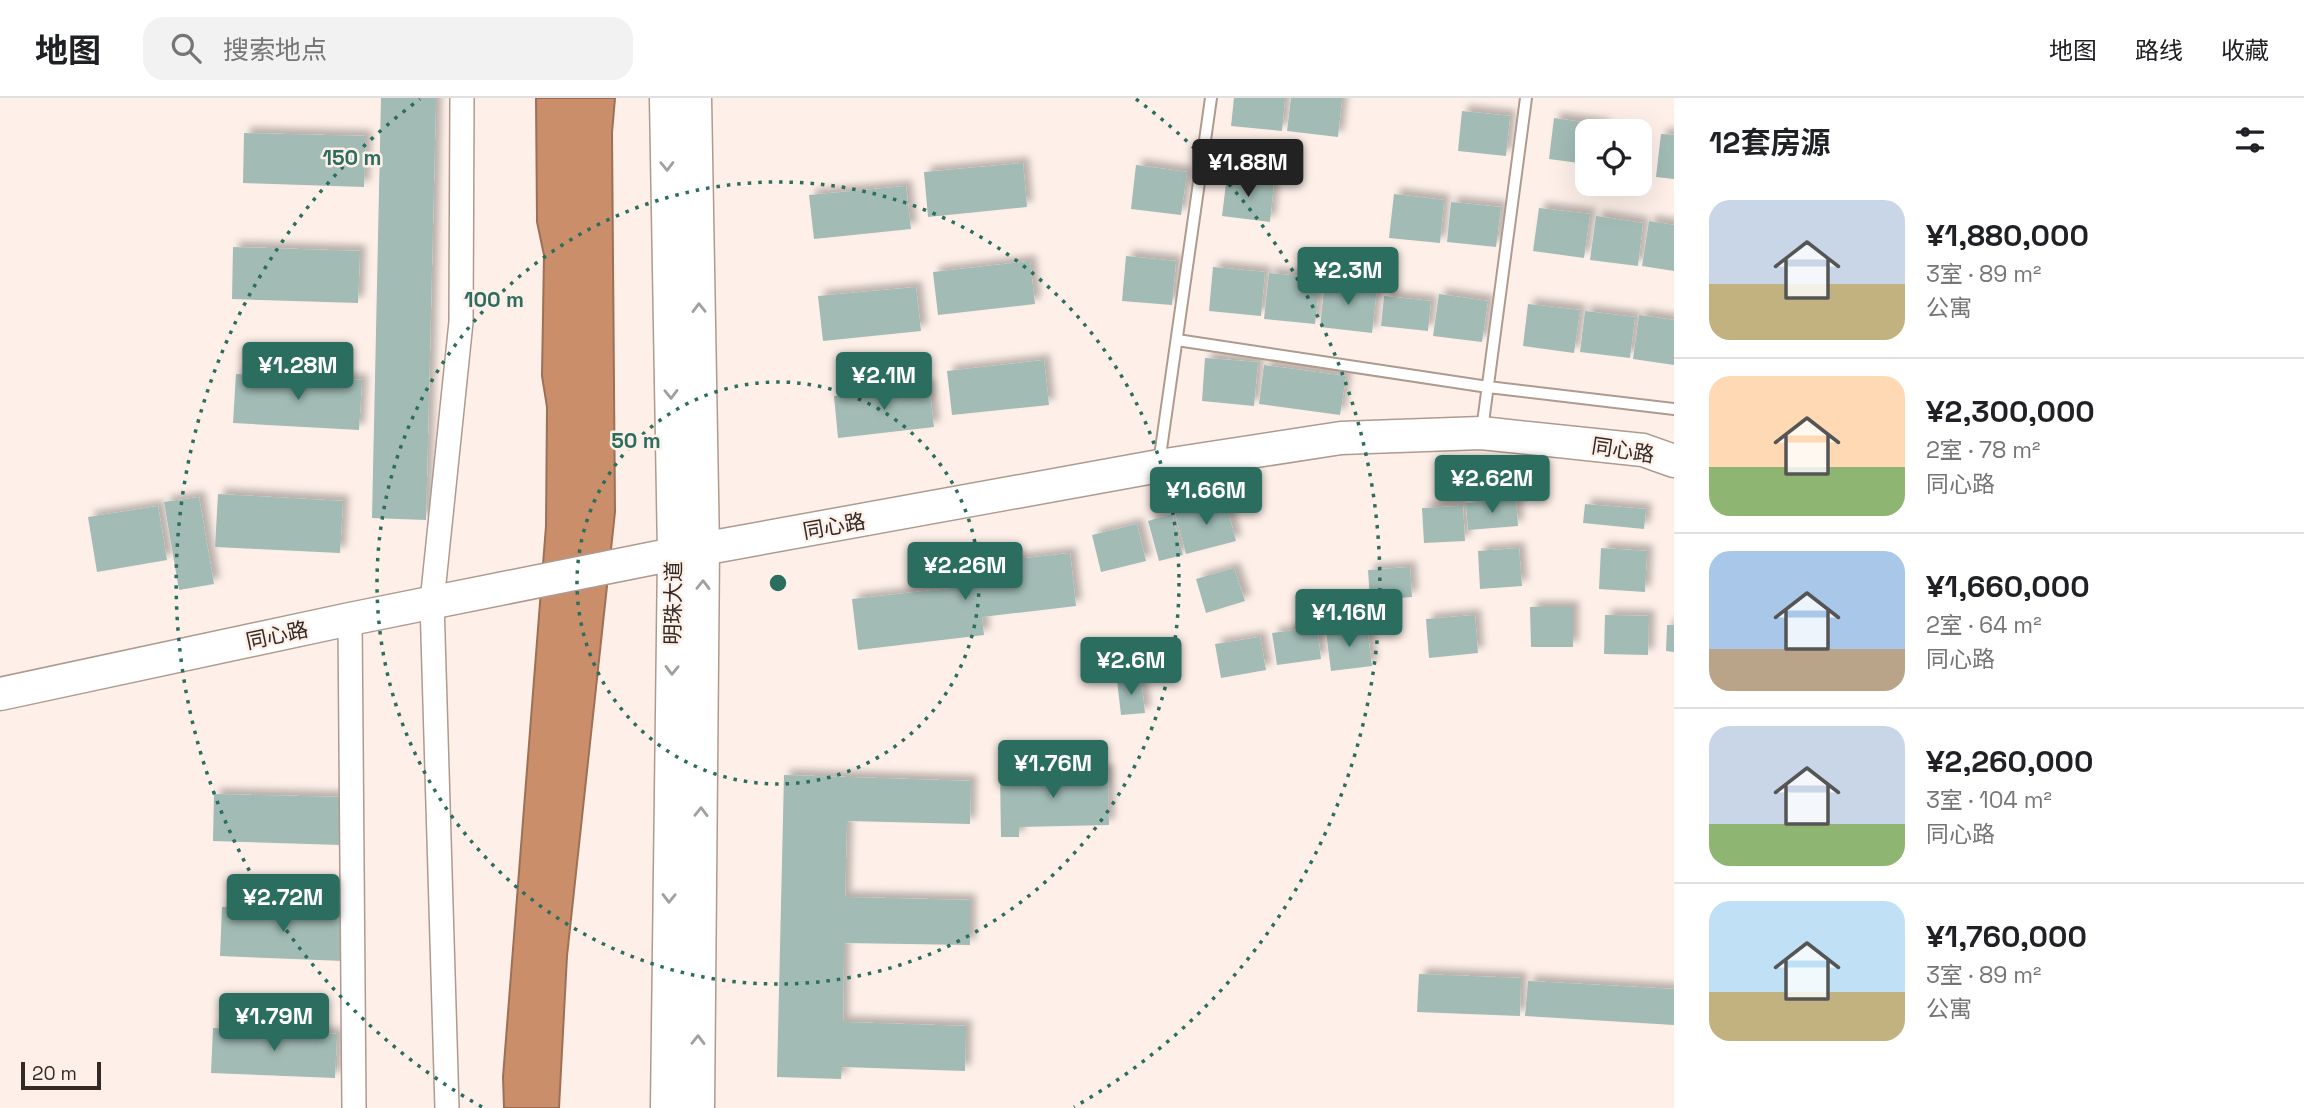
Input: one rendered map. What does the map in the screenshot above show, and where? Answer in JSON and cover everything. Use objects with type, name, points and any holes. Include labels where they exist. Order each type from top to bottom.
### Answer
[{"type":"main road","name":"明珠大道","points":[[666,98],[689,552],[698,1108]]},
{"type":"main road","name":"明珠大道","points":[[667,1108],[689,552],[695,98]]},
{"type":"main road","name":"同心路","points":[[0,694],[350,619],[626,564],[1158,466],[1341,438],[1481,433],[1643,450],[1674,461]]},
{"type":"street","points":[[447,1108],[432,602],[461,322],[462,98]]},
{"type":"street","points":[[350,619],[354,1108]]},
{"type":"lane","points":[[1158,466],[1211,98]]},
{"type":"lane","points":[[1481,433],[1526,98]]},
{"type":"lane","points":[[1177,340],[1488,387],[1674,409]]},
{"type":"shaded area","points":[[536,98],[615,98],[612,133],[615,512],[567,956],[559,1108],[504,1108],[503,1077],[546,526],[547,407],[542,376],[544,255],[537,222]]},
{"type":"building","points":[[381,98],[436,98],[426,520],[372,518]]},
{"type":"building","points":[[1234,98],[1285,98],[1282,131],[1231,126]]},
{"type":"building","points":[[1291,98],[1342,98],[1338,137],[1287,131]]},
{"type":"building","points":[[1462,111],[1510,116],[1506,156],[1458,151]]},
{"type":"building","points":[[1554,118],[1575,121],[1575,162],[1549,159]]},
{"type":"building","points":[[244,133],[366,136],[364,187],[243,183]]},
{"type":"building","points":[[1661,134],[1674,135],[1674,179],[1656,177]]},
{"type":"building","points":[[1023,163],[1027,207],[928,217],[924,172]]},
{"type":"building","points":[[1136,165],[1187,172],[1181,215],[1131,209]]},
{"type":"building","points":[[1227,176],[1274,182],[1270,222],[1222,216]]},
{"type":"building","points":[[906,186],[911,229],[814,239],[809,195]]},
{"type":"building","points":[[1394,194],[1444,200],[1440,243],[1389,238]]},
{"type":"building","points":[[1451,202],[1501,207],[1496,247],[1447,242]]},
{"type":"building","points":[[1539,208],[1590,214],[1584,258],[1533,251]]},
{"type":"building","points":[[1596,216],[1643,223],[1638,266],[1590,260]]},
{"type":"building","points":[[1649,221],[1674,225],[1674,271],[1642,266]]},
{"type":"building","points":[[233,247],[360,251],[358,303],[232,299]]},
{"type":"building","points":[[1126,256],[1176,261],[1172,305],[1122,301]]},
{"type":"building","points":[[1030,261],[1035,304],[938,315],[933,272]]},
{"type":"building","points":[[1213,267],[1265,272],[1261,316],[1209,311]]},
{"type":"building","points":[[1269,273],[1320,278],[1315,324],[1264,319]]},
{"type":"building","points":[[1325,281],[1377,287],[1372,333],[1320,327]]},
{"type":"building","points":[[916,287],[921,331],[823,341],[818,296]]},
{"type":"building","points":[[1439,294],[1488,301],[1482,342],[1433,336]]},
{"type":"building","points":[[1384,296],[1431,301],[1428,331],[1381,326]]},
{"type":"building","points":[[1528,304],[1580,310],[1574,353],[1523,346]]},
{"type":"building","points":[[1585,311],[1635,317],[1630,358],[1580,352]]},
{"type":"building","points":[[1639,315],[1674,320],[1674,365],[1633,359]]},
{"type":"building","points":[[1205,358],[1258,362],[1254,406],[1202,401]]},
{"type":"building","points":[[1044,360],[1049,405],[952,415],[947,371]]},
{"type":"building","points":[[1264,365],[1346,376],[1340,415],[1259,404]]},
{"type":"building","points":[[236,374],[362,380],[359,430],[233,423]]},
{"type":"building","points":[[929,385],[934,427],[838,438],[834,396]]},
{"type":"building","points":[[218,494],[343,501],[340,553],[215,547]]},
{"type":"building","points":[[199,497],[214,584],[179,590],[164,502]]},
{"type":"building","points":[[1225,500],[1236,541],[1186,554],[1175,513]]},
{"type":"building","points":[[1516,500],[1518,526],[1468,530],[1466,503]]},
{"type":"building","points":[[1585,504],[1646,509],[1644,529],[1583,523]]},
{"type":"building","points":[[158,506],[167,560],[97,572],[88,517]]},
{"type":"building","points":[[1463,506],[1465,541],[1424,543],[1422,508]]},
{"type":"building","points":[[1172,514],[1183,555],[1159,561],[1148,521]]},
{"type":"building","points":[[1137,524],[1146,561],[1101,572],[1092,535]]},
{"type":"building","points":[[1519,548],[1522,586],[1480,589],[1478,551]]},
{"type":"building","points":[[1601,548],[1647,551],[1645,592],[1599,589]]},
{"type":"building","points":[[1070,553],[1076,606],[982,617],[984,635],[858,650],[852,599],[952,588],[949,567]]},
{"type":"building","points":[[1410,567],[1412,597],[1370,600],[1368,570]]},
{"type":"building","points":[[1234,568],[1245,601],[1206,613],[1196,579]]},
{"type":"building","points":[[1530,607],[1573,607],[1573,647],[1531,647]]},
{"type":"building","points":[[1475,615],[1478,653],[1429,658],[1426,619]]},
{"type":"building","points":[[1605,615],[1649,616],[1648,655],[1604,654]]},
{"type":"building","points":[[1667,625],[1674,625],[1674,652],[1666,651]]},
{"type":"building","points":[[1317,627],[1321,659],[1277,665],[1272,633]]},
{"type":"building","points":[[1367,627],[1372,666],[1331,671],[1326,632]]},
{"type":"building","points":[[1260,637],[1266,670],[1221,678],[1215,644]]},
{"type":"building","points":[[1141,678],[1145,713],[1121,715],[1117,680]]},
{"type":"building","points":[[1108,770],[1109,825],[1019,827],[1019,837],[1001,837],[1000,772]]},
{"type":"building","points":[[784,775],[971,781],[970,824],[847,821],[845,897],[970,900],[970,945],[844,943],[843,1022],[966,1026],[965,1071],[842,1067],[841,1079],[777,1077]]},
{"type":"building","points":[[214,794],[342,797],[341,845],[213,841]]},
{"type":"building","points":[[222,907],[346,912],[344,961],[220,956]]},
{"type":"building","points":[[1419,974],[1521,978],[1520,1016],[1417,1012]]},
{"type":"building","points":[[1528,981],[1674,989],[1674,1025],[1525,1016]]},
{"type":"building","points":[[213,1028],[337,1034],[335,1078],[211,1073]]}]
